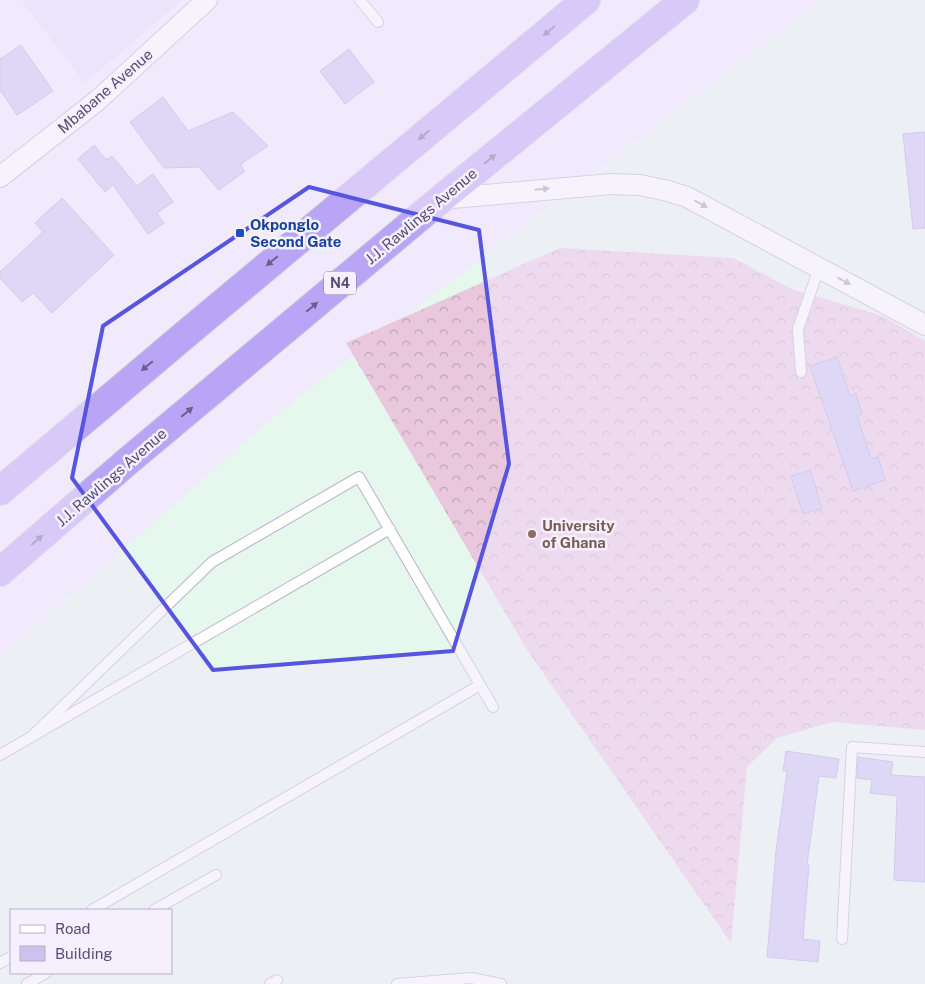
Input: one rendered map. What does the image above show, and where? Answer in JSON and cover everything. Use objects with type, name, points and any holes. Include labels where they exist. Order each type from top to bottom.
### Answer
[{"type":"highway","points":[[0,491],[185,334],[586,0]]},
{"type":"highway","name":"J.J. Rawlings Avenue","points":[[0,572],[441,199],[685,0]]},
{"type":"street","name":"Mbabane Avenue","points":[[0,177],[98,100],[207,0]]},
{"type":"street","points":[[441,199],[610,184],[640,185],[668,191],[687,196],[925,325]]},
{"type":"lane","points":[[360,0],[378,22]]},
{"type":"lane","points":[[801,372],[798,329],[819,268]]},
{"type":"lane","points":[[30,738],[212,562],[359,477],[493,707]]},
{"type":"lane","points":[[0,755],[390,529]]},
{"type":"lane","points":[[94,909],[480,685]]},
{"type":"lane","points":[[842,939],[852,747],[925,752]]},
{"type":"lane","points":[[156,909],[216,874]]},
{"type":"lane","points":[[27,984],[44,974]]},
{"type":"lane","points":[[397,984],[471,978],[501,984]]},
{"type":"highlighted area","points":[[309,187],[479,230],[509,464],[453,651],[213,670],[72,478],[103,326]]},
{"type":"shaded area","points":[[21,0],[182,0],[85,83]]},
{"type":"shaded area","name":"University of Ghana","points":[[823,0],[925,0],[925,984],[0,984],[0,658],[280,411]]},
{"type":"green space","points":[[560,248],[733,258],[792,289],[883,316],[925,341],[925,730],[833,722],[777,738],[747,767],[731,943],[527,650],[346,343]]},
{"type":"building","points":[[21,45],[53,91],[17,115],[0,90],[0,59]]},
{"type":"building","points":[[349,49],[374,82],[345,104],[320,71]]},
{"type":"building","points":[[163,97],[188,131],[233,112],[268,146],[241,164],[244,172],[219,190],[199,167],[164,168],[130,122]]},
{"type":"building","points":[[925,132],[925,228],[913,229],[903,134]]},
{"type":"building","points":[[94,145],[106,160],[112,156],[137,186],[153,174],[173,202],[157,213],[164,223],[148,234],[113,185],[105,192],[78,159]]},
{"type":"building","points":[[62,198],[114,255],[52,313],[33,293],[22,302],[0,278],[0,272],[43,232],[35,223]]},
{"type":"building","points":[[837,357],[850,396],[856,394],[862,414],[857,416],[871,459],[878,457],[885,480],[853,491],[810,366]]},
{"type":"building","points":[[810,470],[822,508],[803,514],[791,476]]},
{"type":"building","points":[[786,751],[839,759],[836,778],[819,776],[807,865],[809,865],[803,939],[820,941],[818,962],[767,957],[776,851],[787,771],[783,771]]},
{"type":"building","points":[[858,757],[893,762],[891,775],[925,777],[925,882],[894,880],[897,796],[870,793],[872,780],[857,778]]},
{"type":"place","name":"Okponglo Second Gate","points":[[240,233]]},
{"type":"place","name":"University of Ghana","points":[[532,534]]}]
